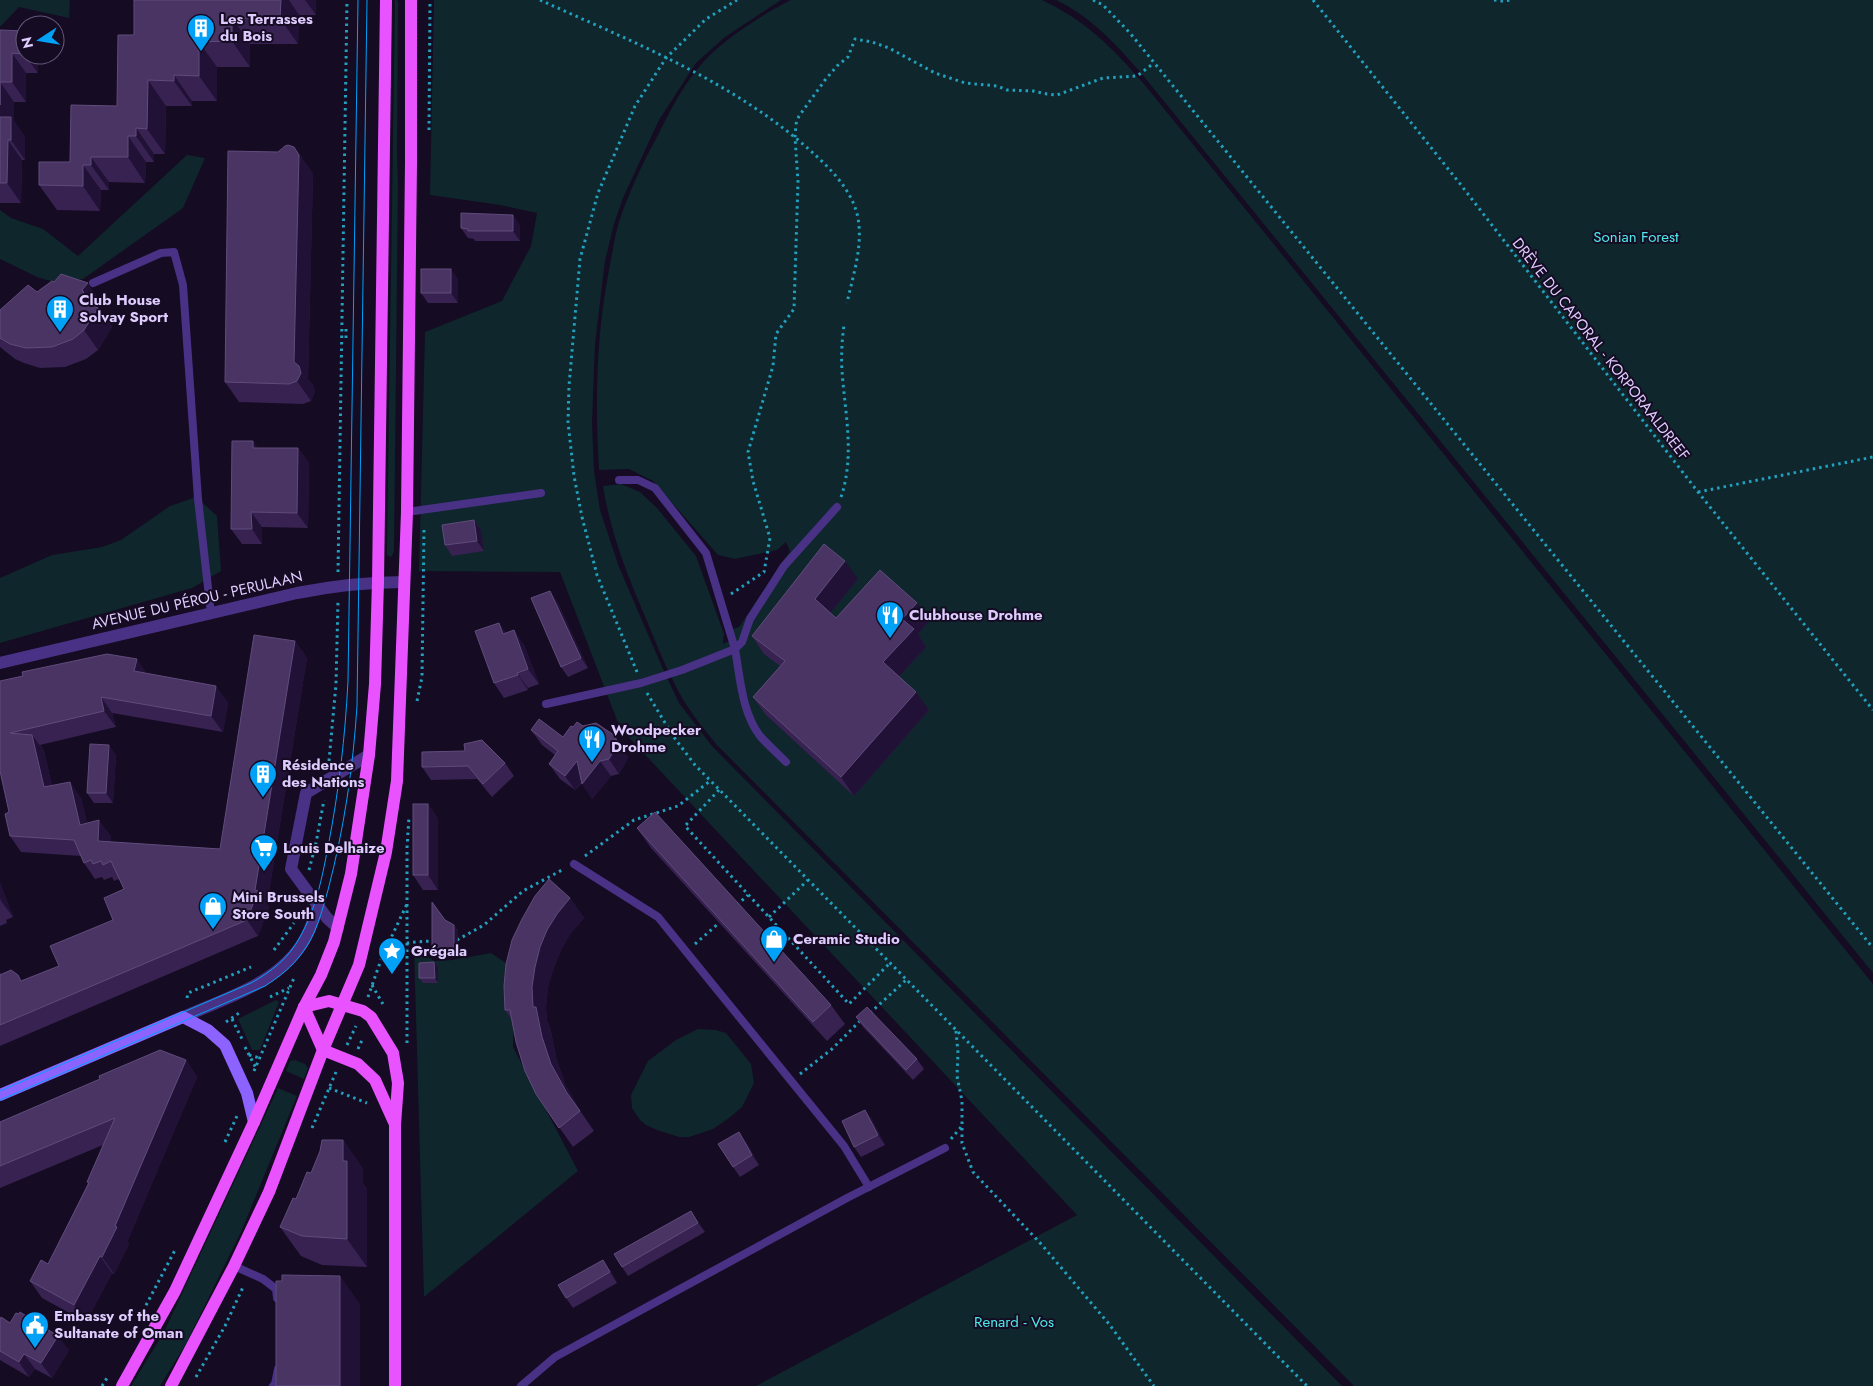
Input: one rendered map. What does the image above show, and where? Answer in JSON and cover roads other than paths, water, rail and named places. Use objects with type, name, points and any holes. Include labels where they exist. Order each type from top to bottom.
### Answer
[{"type":"main road","points":[[122,1386],[175,1291],[330,954],[351,874],[368,755],[375,684],[386,0]]},
{"type":"main road","points":[[171,1386],[234,1266],[269,1192],[323,1050],[356,974],[386,852],[397,781],[407,512],[411,0]]},
{"type":"main road","points":[[304,1007],[329,1000],[363,1011],[377,1025],[392,1053],[398,1083],[396,1125],[395,1386]]},
{"type":"main road","points":[[304,1007],[323,1050],[358,1064],[375,1080],[396,1125]]},
{"type":"street","name":"AVENUE DU PÉROU - PERULAAN","points":[[0,663],[297,593],[338,586],[378,582],[404,582]]},
{"type":"street","points":[[338,928],[318,906],[291,869],[306,793],[368,755]]},
{"type":"street","points":[[0,1095],[252,987],[273,975],[288,962],[304,940],[318,906]]},
{"type":"street","points":[[183,1016],[208,1030],[225,1045],[247,1093],[254,1122]]},
{"type":"lane","points":[[93,283],[161,253],[174,252],[183,284],[198,499],[211,614]]},
{"type":"lane","points":[[619,480],[638,480],[655,488],[706,552],[735,649],[742,692],[750,718],[760,735],[786,762]]},
{"type":"lane","points":[[407,512],[541,493]]},
{"type":"lane","points":[[546,704],[641,683],[682,670],[735,649],[742,642],[750,619],[784,566],[838,507]]},
{"type":"lane","points":[[574,864],[658,917],[844,1146],[869,1187]]},
{"type":"lane","points":[[521,1386],[555,1357],[869,1187],[945,1148]]},
{"type":"lane","points":[[234,1266],[276,1288],[278,1307]]},
{"type":"lane","points":[[273,1386],[280,1359]]},
{"type":"tram line","points":[[0,1091],[258,979],[279,964],[296,945],[306,926],[318,893],[328,847],[338,784],[348,681],[358,0]]},
{"type":"tram line","points":[[0,1100],[265,986],[285,971],[298,958],[311,939],[321,914],[334,867],[343,821],[353,752],[357,706],[367,0]]},
{"type":"place","name":"Les Terrasses du Bois","points":[[201,52]]},
{"type":"place","name":"Club House Solvay Sport","points":[[60,333]]},
{"type":"place","name":"Clubhouse Drohme","points":[[890,639]]},
{"type":"place","name":"Woodpecker Drohme","points":[[592,763]]},
{"type":"place","name":"Résidence des Nations","points":[[263,798]]},
{"type":"place","name":"Louis Delhaize","points":[[264,872]]},
{"type":"place","name":"Mini Brussels Store South","points":[[213,930]]},
{"type":"place","name":"Ceramic Studio","points":[[774,963]]},
{"type":"place","name":"Grégala","points":[[392,975]]},
{"type":"place","name":"Embassy of the Sultanate of Oman","points":[[35,1349]]},
{"type":"park label","name":"Sonian Forest","points":[[1636,237]]},
{"type":"park label","name":"Renard - Vos","points":[[1014,1322]]}]
